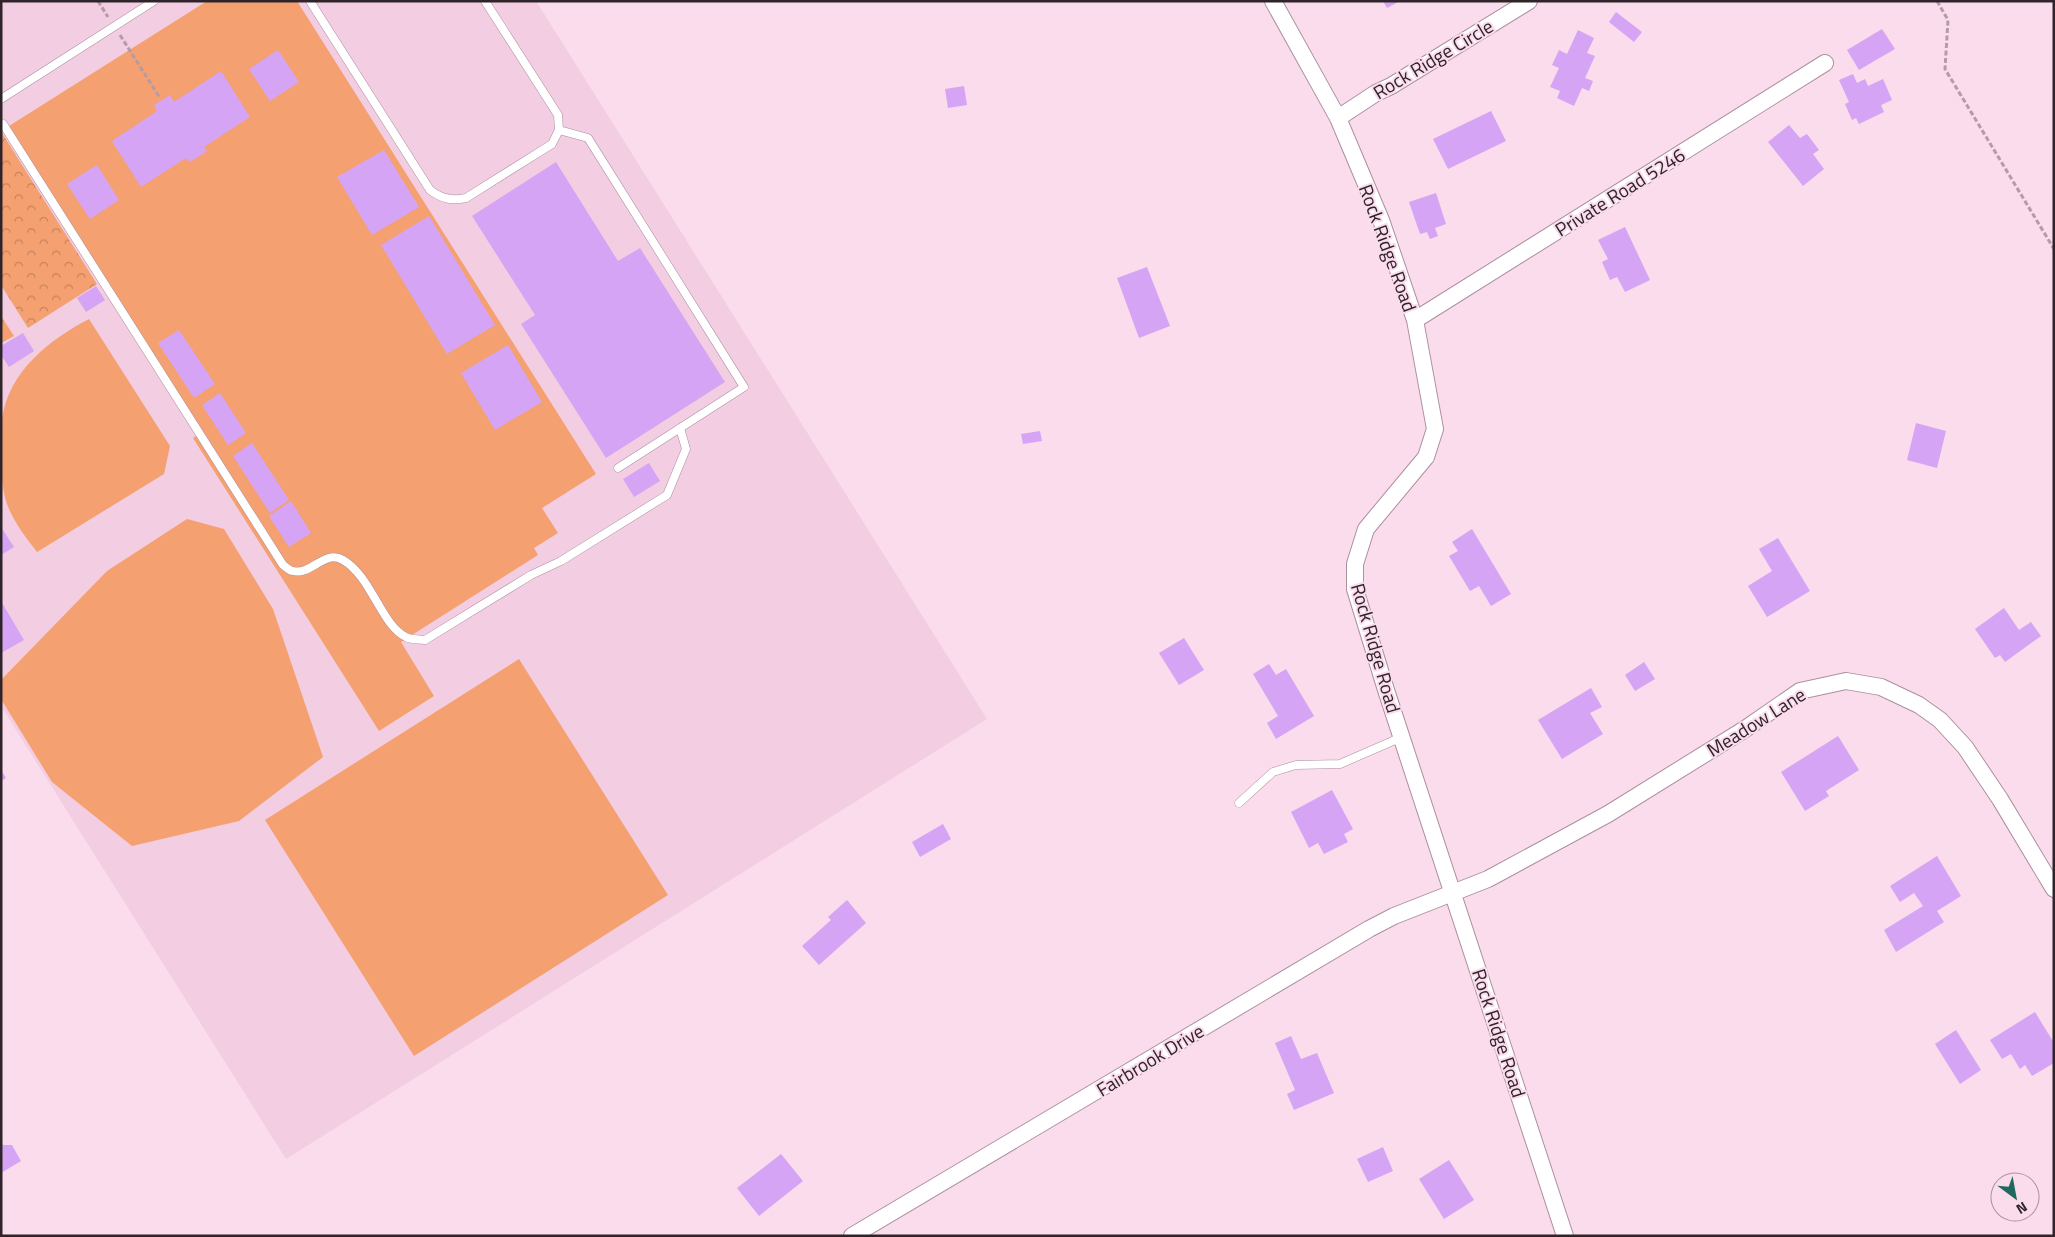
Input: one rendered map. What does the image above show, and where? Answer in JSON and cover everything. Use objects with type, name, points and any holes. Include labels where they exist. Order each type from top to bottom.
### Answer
[{"type":"street","name":"Rock Ridge Road","points":[[1273,1],[1338,118],[1381,220],[1415,320],[1435,429],[1426,457],[1366,528],[1355,564],[1356,590],[1565,1236]]},
{"type":"street","name":"Rock Ridge Circle","points":[[1338,118],[1529,1]]},
{"type":"street","name":"Private Road 5246","points":[[1415,320],[1825,63]]},
{"type":"street","name":"Meadow Lane","points":[[1453,894],[1488,879],[1608,814],[1745,729],[1800,692],[1846,681],[1881,687],[1919,704],[1940,720],[1965,747],[1995,792],[2054,889]]},
{"type":"street","name":"Fairbrook Drive","points":[[852,1236],[1368,929],[1394,916],[1453,894]]},
{"type":"lane","points":[[1,99],[154,1]]},
{"type":"lane","points":[[310,1],[430,190],[438,196],[456,200],[466,198],[552,144],[559,130],[558,115],[485,1]]},
{"type":"lane","points":[[3,124],[283,565],[293,571],[304,570],[325,558],[342,559],[359,572],[397,631],[407,638],[425,640],[531,575],[561,562],[668,495],[686,449],[680,428]]},
{"type":"lane","points":[[559,130],[588,138],[744,387],[618,468]]},
{"type":"lane","points":[[1239,803],[1273,772],[1296,765],[1340,764],[1402,737]]},
{"type":"path","points":[[98,1],[160,98]]},
{"type":"path","points":[[1937,1],[1948,20],[1945,69],[2054,249]]},
{"type":"shaded area","points":[[1,1],[536,1],[987,719],[286,1159],[1,706]]},
{"type":"green space","points":[[207,1],[297,1],[596,474],[542,508],[558,533],[534,548],[538,555],[401,642],[434,696],[379,731],[193,438],[203,432],[9,126]]},
{"type":"green space","points":[[2,133],[97,284],[28,328],[1,285]]},
{"type":"green space","points":[[1,316],[14,336],[1,343]]},
{"type":"green space","points":[[89,319],[170,446],[164,474],[37,552],[18,526],[7,505],[4,494],[1,467],[2,419],[6,402],[13,386],[33,359],[74,327]]},
{"type":"green space","points":[[187,519],[224,529],[273,609],[323,757],[239,821],[132,846],[52,782],[1,699],[1,680],[107,571]]},
{"type":"green space","points":[[519,659],[668,895],[414,1056],[265,820]]},
{"type":"building","points":[[1383,1],[1400,1],[1387,8]]},
{"type":"building","points":[[1616,12],[1642,32],[1634,42],[1609,22]]},
{"type":"building","points":[[1882,29],[1895,49],[1859,70],[1847,50]]},
{"type":"building","points":[[1578,30],[1594,38],[1587,53],[1595,56],[1585,78],[1593,81],[1589,91],[1582,88],[1574,106],[1557,98],[1560,91],[1550,87],[1559,68],[1552,65],[1559,50],[1567,54]]},
{"type":"building","points":[[278,50],[299,82],[270,101],[249,69]]},
{"type":"building","points":[[221,71],[250,117],[204,147],[207,151],[190,162],[186,158],[141,187],[112,141],[157,111],[154,105],[170,95],[174,102]]},
{"type":"building","points":[[1853,74],[1857,83],[1865,79],[1868,86],[1883,79],[1892,100],[1881,105],[1884,112],[1859,124],[1856,118],[1852,120],[1845,104],[1849,102],[1839,80]]},
{"type":"building","points":[[964,86],[967,105],[948,108],[945,89]]},
{"type":"building","points":[[1491,111],[1506,141],[1448,169],[1433,139]]},
{"type":"building","points":[[1789,125],[1800,138],[1807,134],[1819,150],[1813,154],[1824,169],[1803,186],[1768,142]]},
{"type":"building","points":[[384,150],[419,207],[372,235],[337,177]]},
{"type":"building","points":[[556,162],[618,261],[640,248],[725,382],[606,458],[521,324],[535,315],[472,216]]},
{"type":"building","points":[[97,165],[119,200],[90,219],[67,184]]},
{"type":"building","points":[[1436,193],[1446,224],[1435,228],[1438,236],[1430,239],[1427,232],[1420,234],[1409,202]]},
{"type":"building","points":[[429,216],[495,325],[447,354],[381,245]]},
{"type":"building","points":[[1625,227],[1650,280],[1625,292],[1617,277],[1610,280],[1602,262],[1608,259],[1598,240]]},
{"type":"building","points":[[1147,267],[1170,326],[1139,338],[1117,278]]},
{"type":"building","points":[[96,286],[105,300],[86,312],[77,298]]},
{"type":"building","points":[[179,330],[215,384],[194,398],[158,343]]},
{"type":"building","points":[[23,333],[34,351],[9,367],[1,355],[1,346]]},
{"type":"building","points":[[508,345],[542,402],[495,430],[461,373]]},
{"type":"building","points":[[220,393],[246,433],[228,445],[202,405]]},
{"type":"building","points":[[1916,423],[1946,431],[1937,468],[1907,460]]},
{"type":"building","points":[[1040,431],[1042,441],[1023,444],[1021,434]]},
{"type":"building","points":[[252,443],[289,500],[270,513],[233,456]]},
{"type":"building","points":[[649,463],[660,481],[634,497],[623,479]]},
{"type":"building","points":[[291,501],[311,533],[289,547],[269,516]]},
{"type":"building","points":[[1,527],[14,547],[1,555]]},
{"type":"building","points":[[1472,529],[1511,594],[1491,606],[1479,586],[1470,591],[1449,556],[1458,551],[1452,542]]},
{"type":"building","points":[[1778,538],[1810,591],[1767,617],[1748,586],[1772,571],[1759,549]]},
{"type":"building","points":[[1,601],[24,640],[1,653]]},
{"type":"building","points":[[2004,608],[2019,630],[2031,622],[2041,636],[2005,662],[2000,655],[1995,658],[1975,629]]},
{"type":"building","points":[[1184,638],[1204,670],[1179,685],[1159,653]]},
{"type":"building","points":[[1644,662],[1655,679],[1635,691],[1625,675]]},
{"type":"building","points":[[1269,664],[1276,675],[1286,669],[1314,716],[1276,739],[1267,723],[1278,716],[1253,674]]},
{"type":"building","points":[[1591,688],[1602,707],[1590,713],[1603,734],[1562,759],[1538,720]]},
{"type":"building","points":[[1838,736],[1859,770],[1826,791],[1829,796],[1805,811],[1781,772]]},
{"type":"building","points":[[1,770],[6,778],[1,781]]},
{"type":"building","points":[[1332,790],[1353,829],[1344,834],[1348,842],[1324,854],[1318,843],[1309,848],[1291,812]]},
{"type":"building","points":[[943,824],[951,839],[920,857],[912,842]]},
{"type":"building","points":[[1937,856],[1961,896],[1937,911],[1944,922],[1896,952],[1884,930],[1923,906],[1914,893],[1900,902],[1890,886]]},
{"type":"building","points":[[847,900],[866,923],[819,965],[802,946],[831,920],[828,917]]},
{"type":"building","points":[[2035,1012],[2054,1043],[2054,1063],[2032,1076],[2025,1065],[2020,1069],[2011,1054],[2002,1059],[1990,1040]]},
{"type":"building","points":[[1956,1030],[1981,1070],[1960,1084],[1935,1044]]},
{"type":"building","points":[[1291,1036],[1301,1059],[1317,1053],[1334,1093],[1294,1110],[1287,1094],[1295,1090],[1275,1043]]},
{"type":"building","points":[[1,1142],[3,1145],[12,1145],[21,1161],[1,1173]]},
{"type":"building","points":[[1383,1147],[1393,1171],[1368,1182],[1357,1159]]},
{"type":"building","points":[[781,1154],[803,1181],[759,1216],[737,1188]]},
{"type":"building","points":[[1449,1160],[1474,1200],[1444,1219],[1419,1179]]}]
